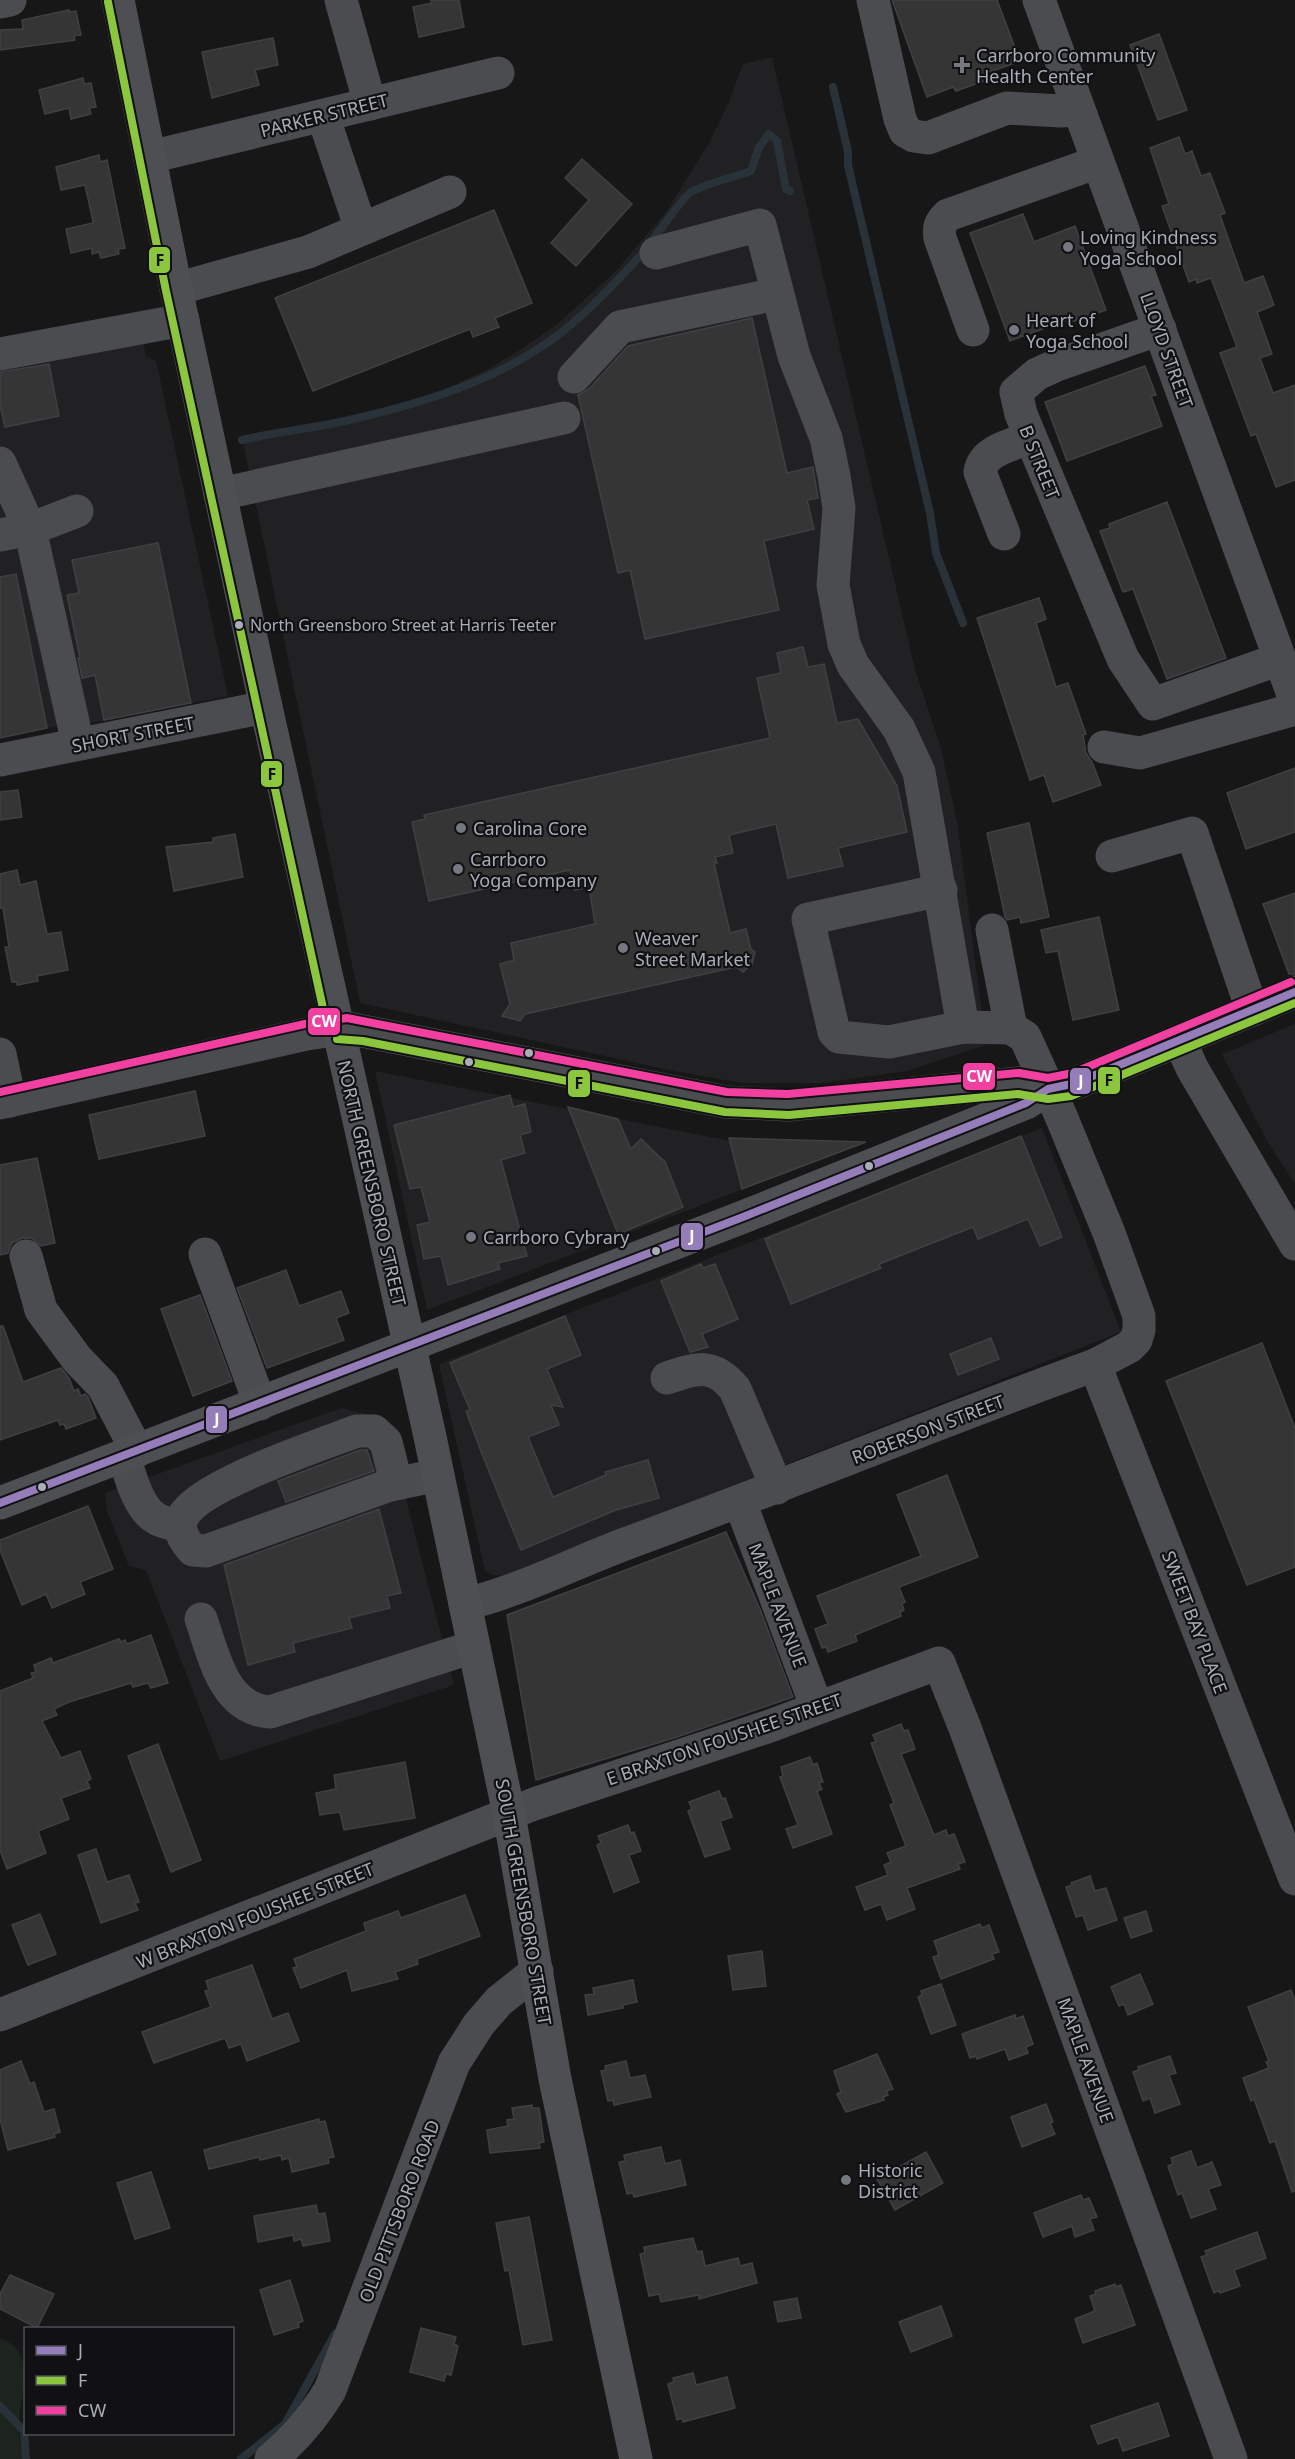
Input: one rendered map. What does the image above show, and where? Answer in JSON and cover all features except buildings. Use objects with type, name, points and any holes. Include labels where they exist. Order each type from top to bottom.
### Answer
[{"type":"main road","name":"NORTH GREENSBORO STREET","points":[[118,0],[220,494],[408,1346]]},
{"type":"main road","points":[[0,1503],[743,1217],[1026,1103],[1048,1089],[1186,1054],[1252,1010],[1295,992]]},
{"type":"main road","name":"SOUTH GREENSBORO STREET","points":[[408,1346],[429,1432],[509,1814],[555,2079],[636,2459]]},
{"type":"street","points":[[0,2],[10,0]]},
{"type":"street","points":[[341,0],[370,104]]},
{"type":"street","points":[[873,0],[900,119],[905,131],[914,136],[928,138],[1007,108],[1079,110]]},
{"type":"street","name":"LLOYD STREET","points":[[1039,0],[1160,329],[1283,643],[1295,700]]},
{"type":"street","name":"PARKER STREET","points":[[150,157],[498,73]]},
{"type":"street","points":[[323,116],[361,229]]},
{"type":"street","points":[[973,330],[940,238],[941,222],[948,215],[1098,162]]},
{"type":"street","points":[[176,289],[308,252],[450,192]]},
{"type":"street","points":[[656,253],[760,225],[776,294],[800,374],[826,438],[834,476],[839,508],[833,585],[844,644],[854,665],[899,729],[919,772],[963,1027]]},
{"type":"street","points":[[574,377],[620,327],[776,294]]},
{"type":"street","points":[[0,354],[183,320]]},
{"type":"street","name":"B STREET","points":[[1160,329],[1037,374],[1016,392],[1030,438],[1123,659],[1153,704],[1283,643]]},
{"type":"street","points":[[220,494],[564,418]]},
{"type":"street","points":[[1004,534],[980,472],[981,463],[988,455],[1030,438]]},
{"type":"street","points":[[0,463],[15,532],[78,744]]},
{"type":"street","points":[[15,532],[77,511]]},
{"type":"street","name":"SHORT STREET","points":[[0,760],[266,707]]},
{"type":"street","points":[[1104,747],[1140,753],[1295,709]]},
{"type":"street","points":[[1112,856],[1192,833],[1252,1010]]},
{"type":"street","points":[[941,891],[808,919],[836,1035],[889,1042],[963,1027],[1011,1028],[1025,1037],[1048,1089]]},
{"type":"street","points":[[992,930],[1011,1028]]},
{"type":"street","points":[[0,1054],[5,1102],[276,1040],[338,1029],[364,1031],[726,1102],[788,1104],[1020,1083],[1048,1089]]},
{"type":"street","points":[[1186,1054],[1295,1244]]},
{"type":"street","name":"ROBERSON STREET","points":[[465,1605],[492,1598],[588,1558],[777,1488],[1095,1365],[1129,1347],[1136,1340],[1139,1316],[1109,1233],[1048,1089]]},
{"type":"street","points":[[205,1254],[260,1404]]},
{"type":"street","points":[[26,1256],[41,1310],[77,1359],[103,1386],[131,1454],[135,1486],[148,1510],[156,1518],[180,1526]]},
{"type":"street","name":"SWEET BAY PLACE","points":[[1095,1365],[1295,1879]]},
{"type":"street","points":[[667,1378],[702,1369],[712,1370],[727,1379],[735,1389],[777,1488]]},
{"type":"street","points":[[390,1485],[394,1474],[386,1442],[374,1431],[357,1431],[249,1471],[212,1492],[185,1513],[180,1526],[184,1539],[193,1550],[206,1551],[390,1485],[438,1475]]},
{"type":"street","points":[[386,1442],[429,1432]]},
{"type":"street","name":"MAPLE AVENUE","points":[[740,1502],[817,1708]]},
{"type":"street","points":[[201,1619],[227,1686],[243,1704],[270,1712],[473,1647]]},
{"type":"street","name":"MAPLE AVENUE","points":[[939,1663],[965,1728],[1231,2459]]},
{"type":"street","name":"E BRAXTON FOUSHEE STREET","points":[[509,1814],[817,1708],[939,1663]]},
{"type":"street","name":"W BRAXTON FOUSHEE STREET","points":[[0,2015],[509,1814]]},
{"type":"street","name":"OLD PITTSBORO ROAD","points":[[271,2459],[297,2436],[316,2414],[330,2390],[454,2063],[479,2024],[499,2001],[537,1971]]},
{"type":"shaded area","points":[[772,57],[915,669],[941,748],[958,827],[986,1045],[906,1071],[822,1083],[742,1083],[674,1071],[360,1003],[243,443],[263,437],[345,424],[414,404],[486,370],[556,325],[614,273],[666,212],[709,143],[728,104],[743,64]]},
{"type":"shaded area","points":[[143,340],[146,357],[156,360],[228,696],[104,721],[47,728],[0,738],[0,370]]},
{"type":"shaded area","points":[[1295,1024],[1295,1184],[1268,1143],[1222,1054]]},
{"type":"shaded area","points":[[375,1071],[726,1140],[850,1148],[427,1310]]},
{"type":"shaded area","points":[[1042,1128],[1121,1332],[504,1576],[493,1575],[485,1571],[439,1364]]},
{"type":"shaded area","points":[[341,1408],[385,1418],[454,1685],[220,1761],[146,1570],[129,1566],[107,1511],[105,1493]]},
{"type":"shaded area","points":[[0,2338],[12,2345],[20,2354],[23,2364],[24,2388],[19,2426],[23,2459],[0,2459]]},
{"type":"waterway","points":[[833,87],[848,152],[848,165],[930,513],[936,553],[963,623]]},
{"type":"waterway","points":[[242,440],[340,422],[399,408],[485,378],[538,349],[562,332],[612,286],[640,256],[691,192],[751,171],[759,147],[769,134],[777,141],[786,189],[790,191]]},
{"type":"waterway","points":[[241,2459],[285,2424],[335,2334]]},
{"type":"waterway","points":[[0,2406],[24,2431]]},
{"type":"waterway","points":[[24,2435],[26,2459]]},
{"type":"transit line","name":"F","points":[[108,2],[166,291],[328,1031]]},
{"type":"transit line","name":"CW","points":[[0,1092],[305,1024],[347,1018],[727,1092],[788,1094],[1019,1073],[1048,1078],[1073,1073],[1291,982]]},
{"type":"transit line","name":"J","points":[[0,1503],[743,1217],[1026,1103],[1048,1089],[1076,1083],[1295,992]]},
{"type":"transit line","name":"F","points":[[337,1039],[363,1041],[725,1112],[789,1115],[1018,1094],[1048,1099],[1071,1096],[1295,1003]]},
{"type":"place","name":"Carrboro Community Health Center","points":[[962,65]]},
{"type":"place","name":"Loving Kindness Yoga School","points":[[1068,247]]},
{"type":"place","name":"Heart of Yoga School","points":[[1014,330]]},
{"type":"place","name":"North Greensboro Street at Harris Teeter","points":[[239,625]]},
{"type":"place","name":"Carolina Core","points":[[461,828]]},
{"type":"place","name":"Carrboro Yoga Company","points":[[458,869]]},
{"type":"place","name":"Weaver Street Market","points":[[623,948]]},
{"type":"place","name":"Carrboro Cybrary","points":[[471,1237]]},
{"type":"place","name":"Historic District","points":[[846,2180]]}]
